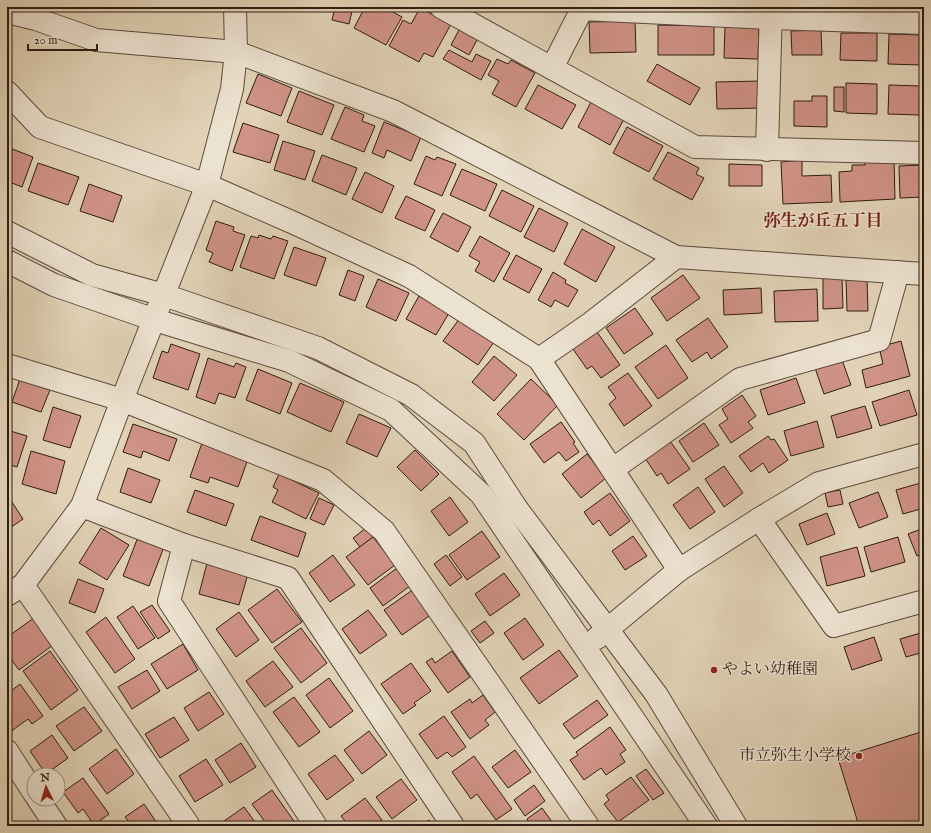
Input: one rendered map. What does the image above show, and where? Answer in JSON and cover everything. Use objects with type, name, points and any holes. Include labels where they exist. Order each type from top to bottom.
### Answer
[{"type":"street","points":[[190,826],[15,590],[82,506],[122,400],[207,186],[232,90],[236,52],[235,7]]},
{"type":"street","points":[[441,7],[695,147],[924,153]]},
{"type":"street","points":[[552,68],[582,9],[771,12],[924,23]]},
{"type":"street","points":[[7,12],[36,19],[96,40],[236,52],[393,111],[676,257],[924,274]]},
{"type":"street","points":[[767,150],[771,12]]},
{"type":"street","points":[[7,92],[40,127],[207,186],[294,223],[409,276],[539,360],[679,570]]},
{"type":"street","points":[[7,232],[92,275],[164,295],[318,348],[411,395],[474,443],[517,509],[656,694],[736,826]]},
{"type":"street","points":[[539,360],[676,257]]},
{"type":"street","points":[[7,261],[54,284],[155,320],[289,361],[390,410],[481,494],[706,826]]},
{"type":"street","points":[[613,469],[740,379],[879,340],[898,272]]},
{"type":"street","points":[[7,365],[122,400],[323,480],[384,531],[588,826]]},
{"type":"street","points":[[585,648],[679,570],[819,482],[924,454]]},
{"type":"street","points":[[82,506],[184,545],[288,578],[453,826]]},
{"type":"street","points":[[759,519],[834,626],[924,601]]},
{"type":"street","points":[[184,545],[169,601],[316,826]]},
{"type":"street","points":[[7,751],[26,781]]},
{"type":"street","points":[[43,807],[56,826]]},
{"type":"building","points":[[335,7],[353,7],[349,24],[332,20]]},
{"type":"building","points":[[365,7],[384,7],[402,17],[386,45],[354,28]]},
{"type":"building","points":[[420,8],[451,24],[433,57],[424,53],[419,62],[389,46],[403,20],[411,24]]},
{"type":"building","points":[[635,21],[636,52],[590,53],[589,22]]},
{"type":"building","points":[[658,25],[714,26],[714,55],[658,55]]},
{"type":"building","points":[[725,26],[759,28],[758,59],[724,58]]},
{"type":"building","points":[[460,28],[478,38],[469,55],[451,45]]},
{"type":"building","points":[[821,30],[822,55],[792,55],[791,31]]},
{"type":"building","points":[[841,33],[877,33],[877,61],[840,60]]},
{"type":"building","points":[[889,34],[923,35],[922,65],[888,64]]},
{"type":"building","points":[[449,50],[472,62],[476,54],[491,61],[481,80],[443,59]]},
{"type":"building","points":[[497,59],[508,64],[511,60],[535,73],[516,107],[492,94],[499,81],[488,75]]},
{"type":"building","points":[[657,64],[700,88],[690,105],[647,81]]},
{"type":"building","points":[[258,74],[292,88],[281,116],[246,103]]},
{"type":"building","points":[[760,81],[761,108],[717,109],[716,82]]},
{"type":"building","points":[[846,83],[877,84],[877,114],[846,113]]},
{"type":"building","points":[[538,85],[576,105],[562,129],[525,109]]},
{"type":"building","points":[[889,85],[921,86],[920,115],[888,114]]},
{"type":"building","points":[[834,87],[844,87],[844,112],[834,111]]},
{"type":"building","points":[[299,91],[334,105],[322,135],[287,122]]},
{"type":"building","points":[[812,96],[827,96],[827,127],[794,126],[794,101],[812,101]]},
{"type":"building","points":[[591,102],[624,119],[610,145],[578,127]]},
{"type":"building","points":[[345,107],[364,115],[362,121],[375,126],[364,152],[331,139]]},
{"type":"building","points":[[384,122],[421,137],[411,161],[387,150],[384,158],[372,153]]},
{"type":"building","points":[[243,123],[279,135],[270,163],[233,152]]},
{"type":"building","points":[[627,127],[663,146],[649,172],[613,153]]},
{"type":"building","points":[[283,141],[315,151],[305,180],[274,170]]},
{"type":"building","points":[[7,147],[33,157],[22,187],[7,181]]},
{"type":"building","points":[[668,152],[699,168],[696,174],[704,178],[692,200],[653,179]]},
{"type":"building","points":[[322,155],[357,168],[346,195],[312,181]]},
{"type":"building","points":[[426,156],[435,160],[437,157],[456,164],[442,196],[414,184]]},
{"type":"building","points":[[894,159],[895,199],[840,202],[839,172],[852,171],[852,165],[865,165],[865,160]]},
{"type":"building","points":[[802,160],[802,176],[831,175],[832,202],[783,204],[781,162]]},
{"type":"building","points":[[38,163],[79,177],[68,205],[28,191]]},
{"type":"building","points":[[729,164],[762,165],[762,186],[729,186]]},
{"type":"building","points":[[924,165],[924,197],[900,198],[899,166]]},
{"type":"building","points":[[462,169],[497,184],[485,211],[450,195]]},
{"type":"building","points":[[365,172],[394,186],[382,213],[352,199]]},
{"type":"building","points":[[89,184],[122,196],[113,222],[80,211]]},
{"type":"building","points":[[502,190],[534,206],[521,232],[489,216]]},
{"type":"building","points":[[406,196],[435,210],[425,231],[395,218]]},
{"type":"building","points":[[539,208],[568,223],[554,252],[524,237]]},
{"type":"building","points":[[443,213],[471,227],[458,252],[430,237]]},
{"type":"building","points":[[216,221],[234,227],[233,231],[245,235],[232,271],[209,262],[213,253],[206,250]]},
{"type":"building","points":[[582,229],[615,247],[596,282],[564,264]]},
{"type":"building","points":[[259,235],[271,239],[273,236],[288,241],[274,279],[240,267],[251,236],[258,238]]},
{"type":"building","points":[[480,236],[510,253],[494,282],[475,271],[480,262],[469,256]]},
{"type":"building","points":[[294,247],[326,258],[316,286],[284,275]]},
{"type":"building","points":[[516,255],[542,269],[529,293],[503,279]]},
{"type":"building","points":[[348,270],[364,276],[355,301],[339,295]]},
{"type":"building","points":[[553,272],[566,280],[565,283],[578,290],[568,307],[555,300],[551,307],[538,300]]},
{"type":"building","points":[[683,275],[700,298],[667,321],[651,298]]},
{"type":"building","points":[[823,277],[842,277],[843,308],[823,309]]},
{"type":"building","points":[[378,279],[409,293],[396,321],[366,307]]},
{"type":"building","points":[[867,279],[868,311],[847,311],[846,280]]},
{"type":"building","points":[[761,288],[762,313],[724,315],[723,290]]},
{"type":"building","points":[[817,289],[818,321],[775,322],[774,291]]},
{"type":"building","points":[[419,296],[449,313],[436,335],[406,319]]},
{"type":"building","points":[[635,308],[653,334],[624,354],[606,328]]},
{"type":"building","points":[[460,318],[494,342],[478,365],[443,341]]},
{"type":"building","points":[[708,318],[728,347],[711,359],[707,352],[692,362],[676,340]]},
{"type":"building","points":[[597,332],[620,365],[601,378],[592,366],[587,369],[573,349]]},
{"type":"building","points":[[901,341],[910,376],[866,388],[862,370],[883,364],[879,347]]},
{"type":"building","points":[[171,344],[200,354],[188,390],[153,378],[162,351],[168,353]]},
{"type":"building","points":[[666,345],[688,378],[658,399],[635,367]]},
{"type":"building","points":[[494,356],[517,375],[494,401],[472,382]]},
{"type":"building","points":[[208,358],[234,367],[236,363],[246,367],[235,398],[219,393],[215,404],[196,397]]},
{"type":"building","points":[[842,360],[851,385],[824,394],[815,368]]},
{"type":"building","points":[[258,369],[292,383],[280,414],[246,400]]},
{"type":"building","points":[[628,373],[652,406],[624,426],[609,404],[616,398],[608,387]]},
{"type":"building","points":[[796,378],[805,403],[768,415],[760,390]]},
{"type":"building","points":[[20,379],[50,390],[41,412],[12,402]]},
{"type":"building","points":[[531,379],[558,405],[524,440],[497,414]]},
{"type":"building","points":[[300,383],[344,402],[331,432],[287,412]]},
{"type":"building","points":[[909,390],[917,415],[880,426],[872,402]]},
{"type":"building","points":[[742,395],[756,416],[748,422],[753,428],[731,443],[719,425],[728,419],[722,409]]},
{"type":"building","points":[[865,406],[872,428],[837,438],[831,416]]},
{"type":"building","points":[[53,407],[81,416],[70,448],[43,440]]},
{"type":"building","points":[[359,414],[391,428],[377,457],[346,443]]},
{"type":"building","points":[[817,421],[824,447],[791,456],[784,431]]},
{"type":"building","points":[[561,422],[575,442],[573,443],[579,452],[566,461],[559,452],[544,463],[530,444]]},
{"type":"building","points":[[704,423],[719,445],[693,462],[679,441]]},
{"type":"building","points":[[133,424],[177,439],[169,461],[143,451],[141,458],[123,452]]},
{"type":"building","points":[[7,430],[27,436],[17,467],[7,464]]},
{"type":"building","points":[[768,436],[771,440],[774,439],[788,460],[769,473],[763,463],[751,472],[739,456]]},
{"type":"building","points":[[670,441],[690,469],[668,484],[661,473],[657,476],[645,458]]},
{"type":"building","points":[[202,443],[248,459],[238,487],[210,477],[208,483],[190,477]]},
{"type":"building","points":[[415,450],[439,474],[421,491],[397,467]]},
{"type":"building","points":[[31,451],[65,461],[56,494],[22,484]]},
{"type":"building","points":[[587,454],[606,478],[581,498],[562,474]]},
{"type":"building","points":[[724,466],[743,493],[724,507],[705,479]]},
{"type":"building","points":[[128,468],[160,480],[151,503],[120,492]]},
{"type":"building","points":[[279,474],[319,493],[306,519],[272,502],[278,490],[273,487]]},
{"type":"building","points":[[924,482],[924,508],[903,514],[896,490]]},
{"type":"building","points":[[698,487],[715,512],[690,529],[673,505]]},
{"type":"building","points":[[195,490],[234,504],[226,526],[187,512]]},
{"type":"building","points":[[840,490],[843,504],[828,507],[825,493]]},
{"type":"building","points":[[878,492],[888,517],[859,528],[849,503]]},
{"type":"building","points":[[610,493],[630,521],[610,536],[599,520],[593,525],[584,512]]},
{"type":"building","points":[[450,497],[468,522],[449,536],[431,511]]},
{"type":"building","points":[[319,498],[334,505],[324,525],[310,519]]},
{"type":"building","points":[[10,499],[23,519],[7,530],[7,501]]},
{"type":"building","points":[[827,513],[835,534],[807,545],[799,524]]},
{"type":"building","points":[[260,516],[306,533],[298,557],[251,540]]},
{"type":"building","points":[[101,528],[129,545],[107,580],[79,563]]},
{"type":"building","points":[[366,528],[373,537],[360,547],[353,538]]},
{"type":"building","points":[[924,528],[924,553],[917,556],[908,534]]},
{"type":"building","points":[[482,531],[500,557],[467,580],[449,555]]},
{"type":"building","points":[[633,536],[647,556],[625,570],[612,551]]},
{"type":"building","points":[[138,537],[164,547],[149,586],[123,576]]},
{"type":"building","points":[[373,537],[395,565],[368,585],[346,557]]},
{"type":"building","points":[[898,537],[905,562],[871,572],[864,547]]},
{"type":"building","points":[[857,547],[865,576],[827,586],[820,557]]},
{"type":"building","points":[[333,555],[355,585],[330,602],[309,573]]},
{"type":"building","points":[[446,555],[462,577],[450,586],[434,564]]},
{"type":"building","points":[[207,563],[248,574],[239,605],[199,594]]},
{"type":"building","points":[[397,568],[410,586],[383,606],[370,588]]},
{"type":"building","points":[[504,573],[520,595],[490,616],[475,594]]},
{"type":"building","points":[[78,579],[104,589],[95,613],[69,603]]},
{"type":"building","points":[[277,589],[302,622],[272,643],[248,610]]},
{"type":"building","points":[[414,589],[432,614],[402,635],[384,610]]},
{"type":"building","points":[[152,605],[170,631],[158,639],[140,612]]},
{"type":"building","points":[[133,606],[155,638],[138,649],[117,617]]},
{"type":"building","points":[[368,610],[387,635],[360,654],[342,629]]},
{"type":"building","points":[[239,612],[259,640],[236,657],[216,629]]},
{"type":"building","points":[[106,617],[135,659],[115,673],[86,632]]},
{"type":"building","points":[[34,618],[53,645],[19,670],[7,654],[7,642],[12,638],[10,635]]},
{"type":"building","points":[[525,618],[544,645],[523,660],[504,633]]},
{"type":"building","points":[[485,621],[494,633],[480,643],[471,631]]},
{"type":"building","points":[[301,628],[327,663],[301,683],[274,648]]},
{"type":"building","points":[[924,632],[924,652],[906,657],[900,639]]},
{"type":"building","points":[[874,637],[882,660],[852,670],[844,647]]},
{"type":"building","points":[[183,644],[198,670],[167,689],[151,664]]},
{"type":"building","points":[[559,650],[578,676],[539,704],[520,678]]},
{"type":"building","points":[[50,651],[78,690],[51,710],[23,671]]},
{"type":"building","points":[[452,651],[470,677],[448,693],[426,662],[432,658],[435,663]]},
{"type":"building","points":[[273,661],[293,687],[265,707],[246,681]]},
{"type":"building","points":[[411,663],[431,691],[414,703],[416,705],[403,714],[381,684]]},
{"type":"building","points":[[147,670],[160,691],[132,709],[118,687]]},
{"type":"building","points":[[329,678],[353,711],[330,728],[306,695]]},
{"type":"building","points":[[20,684],[43,716],[32,724],[28,719],[10,732],[7,728],[7,694]]},
{"type":"building","points":[[209,692],[224,714],[198,731],[184,708]]},
{"type":"building","points":[[483,695],[495,712],[485,720],[489,725],[470,739],[451,712],[470,699],[472,703]]},
{"type":"building","points":[[294,697],[320,732],[299,747],[273,712]]},
{"type":"building","points":[[597,700],[608,715],[574,739],[563,724]]},
{"type":"building","points":[[84,707],[102,731],[74,751],[56,726]]},
{"type":"building","points":[[444,716],[466,747],[452,757],[447,752],[437,759],[419,734]]},
{"type":"building","points":[[174,717],[189,740],[160,758],[145,734]]},
{"type":"building","points":[[610,727],[626,750],[620,754],[625,762],[606,775],[601,768],[584,780],[570,760],[578,755],[576,752]]},
{"type":"building","points":[[369,731],[387,755],[362,774],[344,750]]},
{"type":"building","points":[[924,731],[924,826],[859,826],[838,758]]},
{"type":"building","points":[[52,735],[68,758],[56,767],[41,767],[30,751]]},
{"type":"building","points":[[241,743],[256,767],[230,783],[215,760]]},
{"type":"building","points":[[116,749],[134,774],[107,794],[89,769]]},
{"type":"building","points":[[515,750],[531,772],[508,788],[492,767]]},
{"type":"building","points":[[335,755],[354,780],[327,800],[308,774]]},
{"type":"building","points":[[474,756],[512,809],[496,820],[477,794],[471,799],[452,772]]},
{"type":"building","points":[[206,759],[223,785],[195,802],[179,776]]},
{"type":"building","points":[[646,769],[664,793],[653,800],[636,776]]},
{"type":"building","points":[[631,777],[649,800],[618,822],[604,804],[609,800],[606,795]]},
{"type":"building","points":[[83,778],[109,814],[94,825],[83,809],[78,813],[66,796],[66,790]]},
{"type":"building","points":[[401,779],[417,800],[392,819],[376,797]]},
{"type":"building","points":[[534,785],[545,801],[525,816],[514,800]]},
{"type":"building","points":[[272,790],[296,824],[294,826],[268,826],[252,804]]},
{"type":"building","points":[[365,798],[382,820],[373,826],[349,826],[341,816]]},
{"type":"building","points":[[144,804],[159,826],[132,826],[125,817]]},
{"type":"building","points":[[244,807],[258,826],[217,826]]},
{"type":"building","points":[[542,808],[555,826],[531,826],[527,819]]},
{"type":"building","points":[[429,820],[433,826],[421,826]]},
{"type":"building","points":[[34,821],[37,826],[26,826]]},
{"type":"place","name":"やよい幼稚園","points":[[714,670]]},
{"type":"place","name":"市立弥生小学校","points":[[859,756]]},
{"type":"district","name":"弥生が丘五丁目","points":[[823,221]]}]
